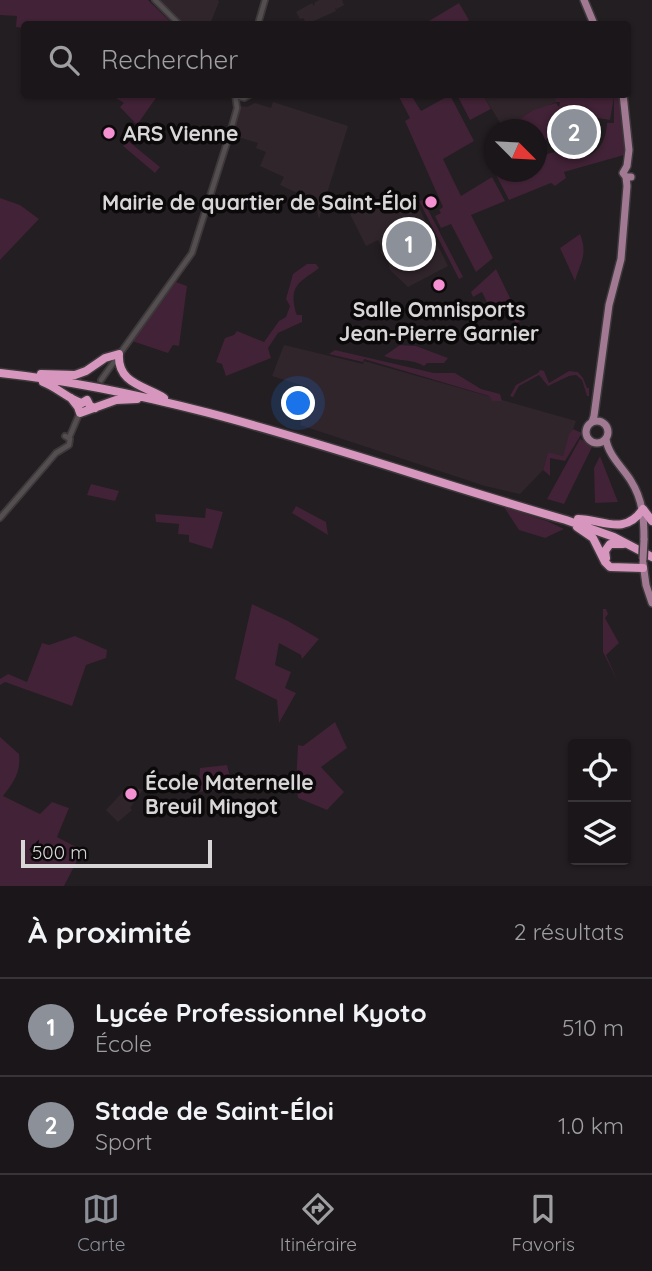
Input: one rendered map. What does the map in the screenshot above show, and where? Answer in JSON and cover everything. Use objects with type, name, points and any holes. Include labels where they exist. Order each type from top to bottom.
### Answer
[{"type":"highway","points":[[112,363],[119,354]]},
{"type":"highway","points":[[0,371],[75,375],[112,363],[119,354]]},
{"type":"highway","points":[[112,363],[137,386],[164,400]]},
{"type":"highway","points":[[0,371],[52,385],[80,403],[87,401],[95,408]]},
{"type":"highway","points":[[41,374],[164,400],[283,430],[578,519],[616,533],[647,559]]},
{"type":"highway","points":[[16,375],[164,400],[282,434],[556,517],[614,537],[647,559]]},
{"type":"highway","points":[[71,398],[80,413],[125,399],[164,400]]},
{"type":"highway","points":[[578,519],[610,525],[649,520],[643,509],[632,521]]},
{"type":"highway","points":[[556,517],[587,532],[610,567],[647,559]]},
{"type":"highway","points":[[616,543],[647,559],[613,566],[607,561],[605,551],[610,544],[616,543]]},
{"type":"main road","points":[[584,0],[593,21]]},
{"type":"main road","points":[[596,421],[607,317],[621,259],[628,177],[634,172],[629,167],[623,98]]},
{"type":"main road","points":[[596,421],[586,430],[587,437],[592,442],[603,441]]},
{"type":"main road","points":[[596,421],[607,427],[603,441]]},
{"type":"main road","points":[[603,441],[635,486],[643,509]]},
{"type":"main road","points":[[649,520],[644,540],[647,559],[646,586],[652,603]]},
{"type":"street","points":[[154,0],[174,21]]},
{"type":"street","points":[[259,21],[265,0]]},
{"type":"street","points":[[236,98],[237,107]]},
{"type":"street","points":[[119,354],[190,257],[237,107],[244,98]]},
{"type":"street","points":[[101,380],[112,363]]},
{"type":"street","points":[[0,518],[62,446],[60,439],[68,436],[93,390]]},
{"type":"shaded area","points":[[0,0],[148,0],[170,21],[21,21],[21,28],[16,27],[17,16],[0,15]]},
{"type":"shaded area","points":[[157,0],[219,2],[211,21],[178,21]]},
{"type":"shaded area","points":[[342,0],[344,5],[314,21],[300,19],[296,12],[312,3],[314,6],[315,2]]},
{"type":"shaded area","points":[[459,3],[469,20],[467,21],[429,21]]},
{"type":"shaded area","points":[[116,98],[156,98],[137,125],[120,107],[124,103]]},
{"type":"shaded area","points":[[400,98],[413,98],[421,111],[445,98],[452,98],[474,141],[443,159],[461,196],[484,182],[495,182],[505,201],[471,215],[493,258],[476,272],[451,224],[441,228],[435,216],[441,213],[439,210],[443,207],[405,121],[410,118]]},
{"type":"shaded area","points":[[459,98],[485,98],[491,109],[470,120]]},
{"type":"shaded area","points":[[485,98],[556,98],[556,102],[533,110],[519,119],[498,119]]},
{"type":"shaded area","points":[[556,98],[614,98],[610,120],[598,118],[594,150],[549,144],[552,120],[547,139],[547,119],[519,119],[533,110],[556,103],[559,107],[560,102],[556,102]]},
{"type":"shaded area","points":[[614,98],[622,98],[625,113],[624,155],[564,172],[566,178],[555,186],[551,183],[509,200],[500,182],[547,182],[547,154],[568,152],[588,156],[593,153],[606,134],[607,123],[614,123]]},
{"type":"shaded area","points":[[273,102],[348,126],[319,219],[315,202],[308,201],[308,198],[280,185],[284,177],[260,166],[266,152],[256,148],[258,143],[232,135],[240,106],[247,107],[255,103],[271,108]]},
{"type":"shaded area","points":[[128,141],[160,167],[155,173],[123,146]]},
{"type":"shaded area","points":[[0,198],[20,205],[39,219],[0,260]]},
{"type":"shaded area","points":[[345,200],[409,200],[411,204],[416,202],[448,266],[408,287],[390,270],[388,262],[380,252],[383,250],[378,240],[366,246]]},
{"type":"shaded area","points":[[423,200],[463,277],[459,279],[419,201]]},
{"type":"shaded area","points":[[580,234],[584,252],[575,281],[560,248]]},
{"type":"shaded area","points":[[307,264],[316,264],[319,268],[300,283],[295,291],[295,311],[297,315],[302,315],[302,322],[278,333],[268,348],[271,358],[226,376],[222,364],[216,362],[225,338],[237,331],[264,342],[279,321],[286,317],[290,306],[286,299],[293,274]]},
{"type":"shaded area","points":[[496,269],[521,321],[516,323],[509,310],[494,317],[482,292],[473,297],[471,292]]},
{"type":"shaded area","points":[[176,282],[187,286],[179,346],[173,345],[168,353],[132,341]]},
{"type":"shaded area","points":[[284,345],[363,364],[364,361],[576,421],[563,457],[548,452],[543,470],[520,494],[485,486],[300,425],[310,388],[272,376]]},
{"type":"shaded area","points":[[400,345],[416,346],[448,358],[444,363],[427,363],[424,366],[384,356]]},
{"type":"shaded area","points":[[335,350],[434,373],[455,373],[481,389],[500,394],[502,401],[492,401],[489,396],[364,359],[363,362],[329,354]]},
{"type":"shaded area","points":[[540,370],[544,371],[549,383],[569,371],[578,372],[589,388],[589,396],[582,380],[576,375],[548,386],[539,375],[519,386],[513,397],[510,396],[516,385]]},
{"type":"shaded area","points":[[573,429],[582,433],[565,461],[550,458],[550,476],[543,470],[548,452],[563,456]]},
{"type":"shaded area","points":[[580,439],[593,445],[564,504],[547,499]]},
{"type":"shaded area","points":[[600,456],[618,502],[595,503],[594,468]]},
{"type":"shaded area","points":[[91,484],[119,491],[115,501],[87,495]]},
{"type":"shaded area","points":[[296,506],[326,522],[328,535],[292,513]]},
{"type":"shaded area","points":[[504,507],[564,529],[545,538],[519,530]]},
{"type":"shaded area","points":[[206,508],[223,512],[212,549],[189,542],[189,535],[178,534],[179,524],[156,522],[155,514],[205,518]]},
{"type":"shaded area","points":[[252,604],[319,639],[302,659],[301,655],[279,643],[275,665],[291,672],[285,688],[296,693],[279,723],[277,700],[235,679]]},
{"type":"shaded area","points":[[603,609],[606,609],[608,614],[605,618],[619,643],[606,655],[618,682],[603,652]]},
{"type":"shaded area","points":[[75,636],[107,650],[106,658],[86,665],[72,706],[5,682],[0,685],[0,679],[8,674],[27,682],[42,643],[49,645]]},
{"type":"shaded area","points":[[335,722],[347,748],[321,767],[344,792],[327,810],[298,798],[298,745],[303,746]]},
{"type":"shaded area","points":[[0,737],[19,754],[16,776],[3,796],[40,814],[52,802],[69,808],[57,837],[78,848],[76,863],[64,886],[0,886]]},
{"type":"shaded area","points":[[227,765],[233,788],[198,792],[200,768]]},
{"type":"shaded area","points":[[129,785],[143,790],[130,808],[132,810],[118,822],[106,810]]},
{"type":"place","name":"Stade de Saint-Éloi","points":[[574,132]]},
{"type":"place","name":"ARS Vienne","points":[[109,133]]},
{"type":"place","name":"Mairie de quartier de Saint-Éloi","points":[[431,202]]},
{"type":"place","name":"Lycée Professionnel Kyoto","points":[[409,244]]},
{"type":"place","name":"Salle Omnisports Jean-Pierre Garnier","points":[[439,285]]},
{"type":"place","name":"École Maternelle Breuil Mingot","points":[[131,794]]}]
